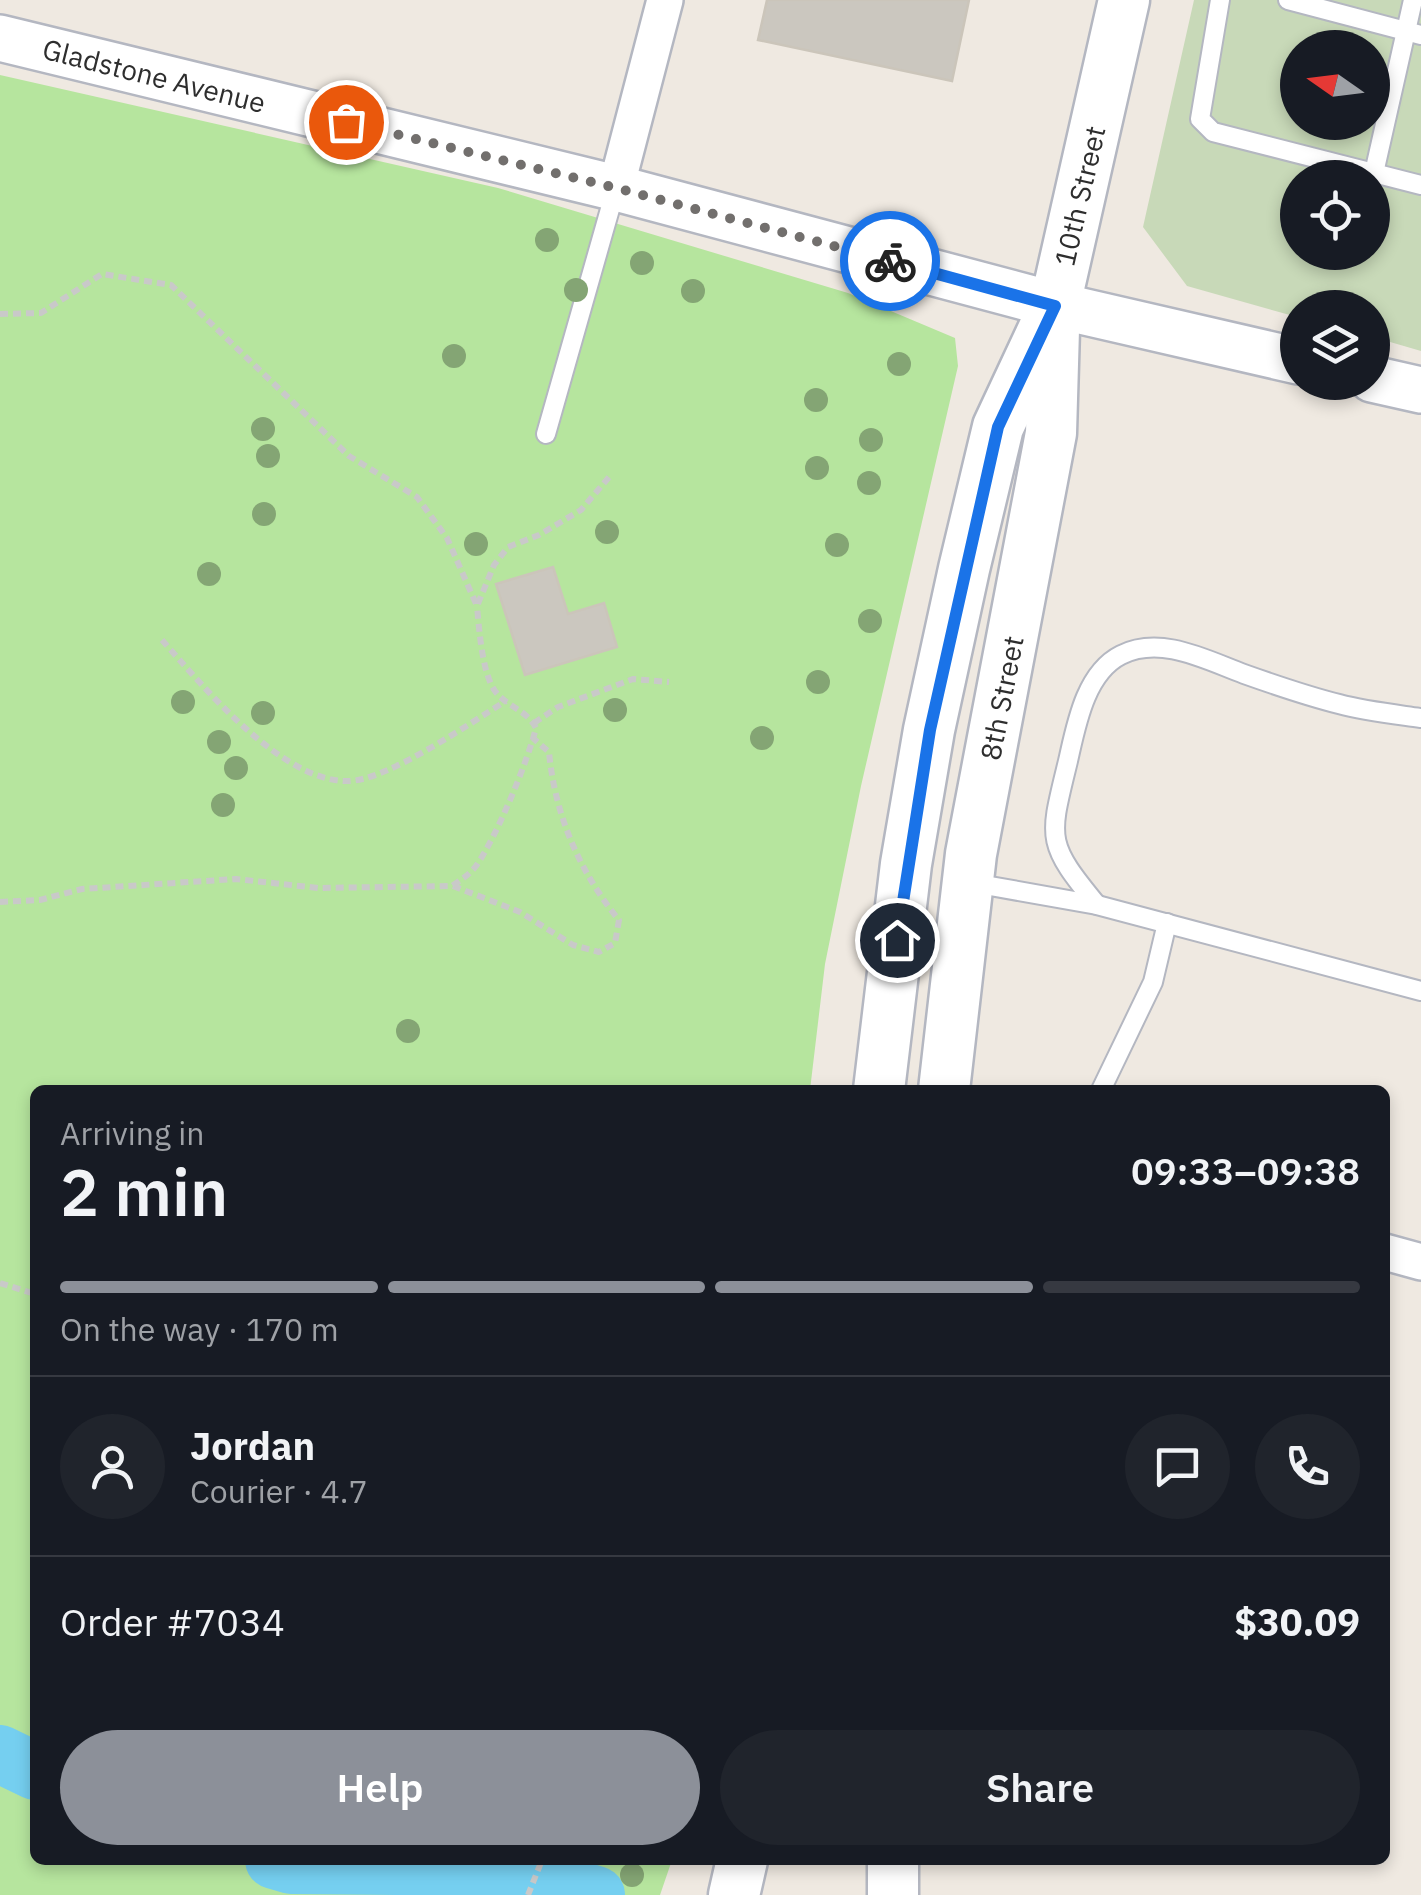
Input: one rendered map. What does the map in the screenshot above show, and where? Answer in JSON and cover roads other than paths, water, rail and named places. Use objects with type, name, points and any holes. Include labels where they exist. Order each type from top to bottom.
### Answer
[{"type":"main road","name":"10th Street","points":[[879,1085],[906,864],[960,587],[998,427],[1055,306],[1124,0]]},
{"type":"main road","name":"8th Street","points":[[945,1085],[967,882],[1050,434],[1055,306]]},
{"type":"main road","points":[[734,1895],[741,1865]]},
{"type":"main road","points":[[893,1865],[893,1895]]},
{"type":"street","points":[[616,188],[664,0]]},
{"type":"street","name":"Gladstone Avenue","points":[[0,38],[616,188],[1055,306],[1280,357]]},
{"type":"street","points":[[1390,383],[1421,390]]},
{"type":"street","points":[[1390,1253],[1421,1262]]},
{"type":"lane","points":[[1220,0],[1200,118],[1213,132],[1323,160]]},
{"type":"lane","points":[[1288,0],[1414,33]]},
{"type":"lane","points":[[1378,160],[1414,33],[1413,0]]},
{"type":"lane","points":[[1390,177],[1421,185]]},
{"type":"lane","points":[[546,434],[616,188]]},
{"type":"lane","points":[[1097,904],[1065,866],[1053,840],[1077,722],[1096,678],[1118,656],[1142,648],[1166,648],[1339,704],[1421,718]]},
{"type":"lane","points":[[967,882],[1097,904],[1421,990]]},
{"type":"lane","points":[[1103,1085],[1153,982],[1168,923]]},
{"type":"waterway","points":[[0,1754],[30,1769]]},
{"type":"waterway","points":[[291,1865],[504,1867],[596,1895]]}]
